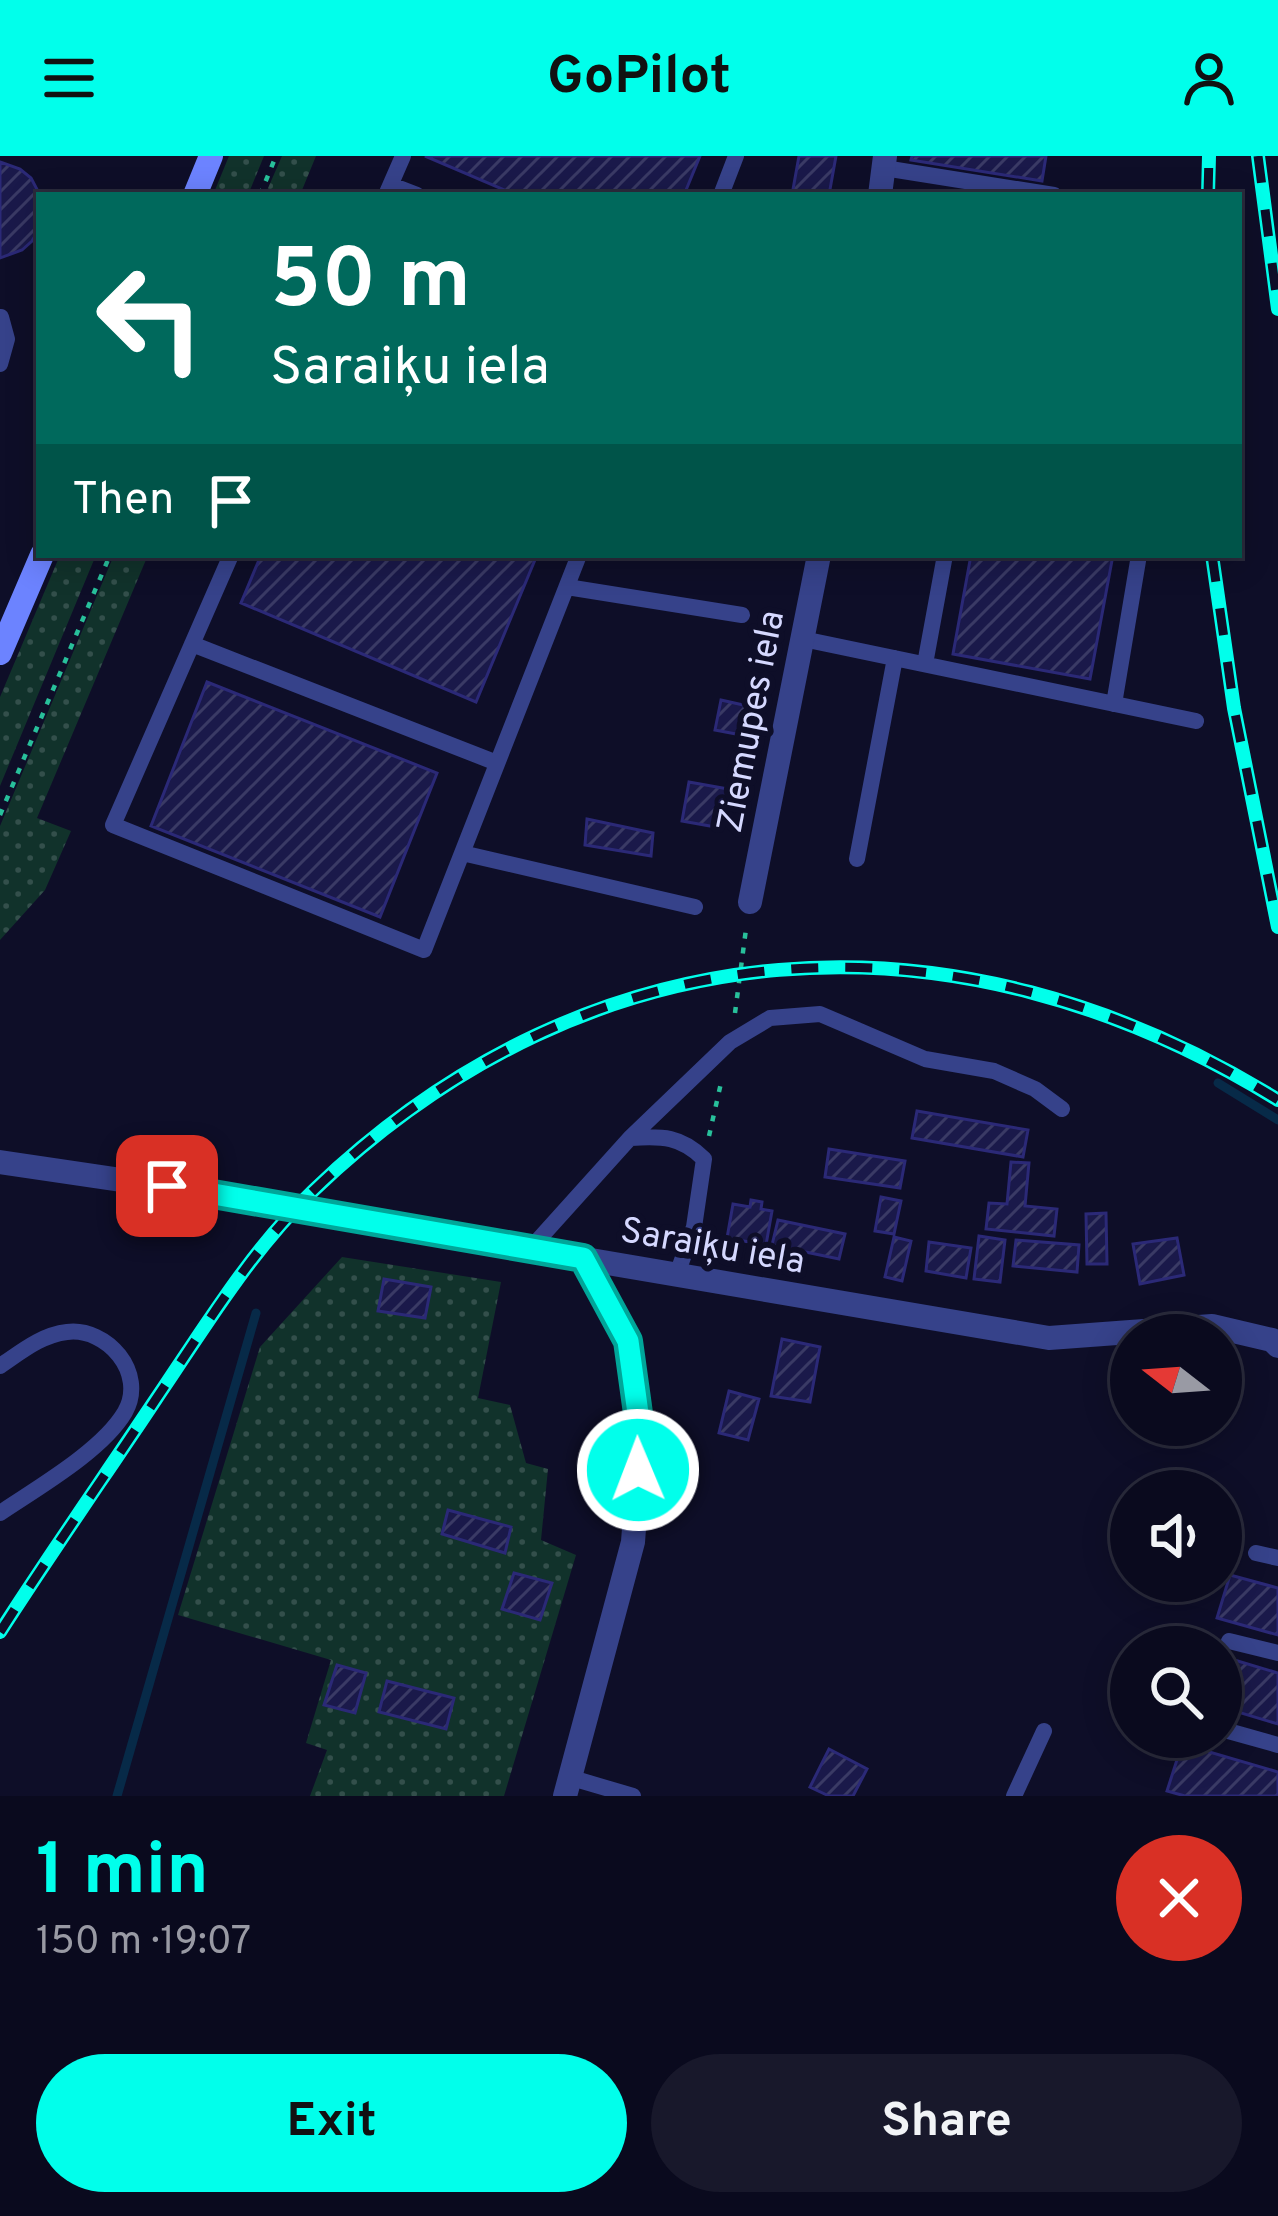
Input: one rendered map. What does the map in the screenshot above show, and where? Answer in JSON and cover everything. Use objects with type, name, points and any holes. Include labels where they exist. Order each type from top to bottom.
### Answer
[{"type":"main road","points":[[196,192],[211,156]]},
{"type":"main road","points":[[0,653],[41,558]]},
{"type":"street","points":[[880,192],[885,162]]},
{"type":"street","name":"Ziemupes iela","points":[[749,902],[818,558]]},
{"type":"street","name":"Saraiķu iela","points":[[0,1162],[250,1199],[1049,1338],[1212,1325],[1275,1343]]},
{"type":"street","points":[[569,1787],[633,1541],[641,1435],[628,1341],[583,1258]]},
{"type":"lane","points":[[388,190],[403,156]]},
{"type":"lane","points":[[722,192],[736,156]]},
{"type":"lane","points":[[885,162],[1039,192]]},
{"type":"lane","points":[[0,364],[7,339],[2,317]]},
{"type":"lane","points":[[229,558],[113,826],[424,950],[578,558]]},
{"type":"lane","points":[[925,664],[944,558]]},
{"type":"lane","points":[[1114,704],[1138,558]]},
{"type":"lane","points":[[567,586],[742,615]]},
{"type":"lane","points":[[803,639],[1196,721]]},
{"type":"lane","points":[[192,644],[497,763]]},
{"type":"lane","points":[[857,859],[895,658]]},
{"type":"lane","points":[[462,854],[694,907]]},
{"type":"lane","points":[[530,1249],[630,1138],[730,1042],[770,1018],[820,1014],[925,1059],[994,1071],[1035,1089],[1062,1109]]},
{"type":"lane","points":[[630,1138],[664,1136],[687,1143],[704,1159],[694,1227],[677,1274]]},
{"type":"lane","points":[[0,1366],[40,1339],[88,1331],[109,1342],[129,1371],[132,1388],[125,1412],[97,1444],[0,1513]]},
{"type":"lane","points":[[1256,1553],[1278,1558]]},
{"type":"lane","points":[[1242,1644],[1278,1654]]},
{"type":"lane","points":[[1014,1796],[1044,1731]]},
{"type":"lane","points":[[1242,1735],[1278,1745]]},
{"type":"lane","points":[[569,1787],[628,1795]]},
{"type":"path","points":[[261,192],[276,156]]},
{"type":"path","points":[[0,815],[109,558]]},
{"type":"green space","points":[[229,156],[264,156],[249,192],[214,192]]},
{"type":"green space","points":[[282,156],[316,156],[301,192],[266,192]]},
{"type":"green space","points":[[59,558],[95,558],[0,786],[0,697]]},
{"type":"green space","points":[[113,558],[147,558],[37,818],[71,831],[45,890],[0,940],[0,826]]},
{"type":"green space","points":[[342,1257],[501,1282],[478,1398],[510,1405],[526,1463],[548,1469],[541,1540],[576,1555],[504,1796],[310,1796],[327,1750],[306,1743],[331,1660],[178,1615],[260,1347]]},
{"type":"building","points":[[425,156],[700,156],[685,192],[509,192]]},
{"type":"building","points":[[799,156],[836,156],[830,192],[793,192]]},
{"type":"building","points":[[912,156],[1046,156],[1042,181],[911,160]]},
{"type":"building","points":[[0,162],[20,169],[38,192],[36,234],[22,250],[0,258]]},
{"type":"building","points":[[260,558],[536,558],[476,702],[241,603]]},
{"type":"building","points":[[970,558],[1112,558],[1090,679],[953,654]]},
{"type":"building","points":[[207,682],[437,773],[380,917],[151,826]]},
{"type":"building","points":[[721,700],[761,709],[757,738],[715,730]]},
{"type":"building","points":[[689,782],[728,789],[721,828],[682,821]]},
{"type":"building","points":[[587,819],[653,833],[651,856],[585,845]]},
{"type":"building","points":[[917,1111],[1028,1130],[1023,1157],[912,1138]]},
{"type":"building","points":[[829,1149],[905,1161],[900,1188],[825,1177]]},
{"type":"building","points":[[1011,1162],[1029,1163],[1025,1206],[1057,1209],[1054,1236],[986,1229],[989,1203],[1007,1204]]},
{"type":"building","points":[[881,1197],[901,1201],[894,1234],[875,1231]]},
{"type":"building","points":[[751,1200],[772,1211],[766,1245],[727,1238],[733,1204],[750,1207]]},
{"type":"building","points":[[1106,1213],[1107,1264],[1087,1264],[1086,1214]]},
{"type":"building","points":[[778,1220],[845,1234],[839,1259],[772,1245]]},
{"type":"building","points":[[979,1236],[1005,1240],[1000,1282],[974,1279]]},
{"type":"building","points":[[894,1237],[911,1241],[902,1281],[885,1277]]},
{"type":"building","points":[[1177,1238],[1184,1275],[1140,1284],[1133,1244]]},
{"type":"building","points":[[1016,1240],[1079,1245],[1077,1272],[1013,1266]]},
{"type":"building","points":[[929,1242],[971,1248],[966,1278],[926,1271]]},
{"type":"building","points":[[384,1279],[431,1287],[425,1318],[378,1311]]},
{"type":"building","points":[[782,1339],[820,1347],[810,1402],[771,1396]]},
{"type":"building","points":[[729,1391],[759,1399],[748,1440],[719,1433]]},
{"type":"building","points":[[448,1510],[511,1527],[505,1553],[442,1534]]},
{"type":"building","points":[[514,1573],[552,1583],[540,1620],[502,1609]]},
{"type":"building","points":[[1242,1578],[1278,1588],[1278,1635],[1217,1618],[1222,1602],[1242,1602]]},
{"type":"building","points":[[1242,1662],[1278,1673],[1278,1724],[1242,1713]]},
{"type":"building","points":[[337,1665],[366,1673],[355,1713],[324,1705]]},
{"type":"building","points":[[387,1681],[454,1698],[446,1729],[379,1712]]},
{"type":"building","points":[[829,1749],[867,1769],[853,1796],[829,1796],[810,1787]]},
{"type":"building","points":[[1178,1758],[1230,1758],[1278,1772],[1278,1796],[1185,1796],[1167,1791]]},
{"type":"waterway","points":[[1218,1083],[1278,1120]]},
{"type":"waterway","points":[[117,1796],[256,1313]]},
{"type":"railway","points":[[1208,192],[1209,156]]},
{"type":"railway","points":[[1258,156],[1278,309]]},
{"type":"railway","points":[[1212,558],[1234,708],[1278,927]]},
{"type":"railway","points":[[0,1632],[211,1317],[291,1213],[422,1101],[536,1035],[656,991],[779,970],[904,970],[1030,992],[1155,1035],[1278,1100]]},
{"type":"route","points":[[167,1186],[583,1258],[628,1341],[641,1435],[638,1470]]}]
